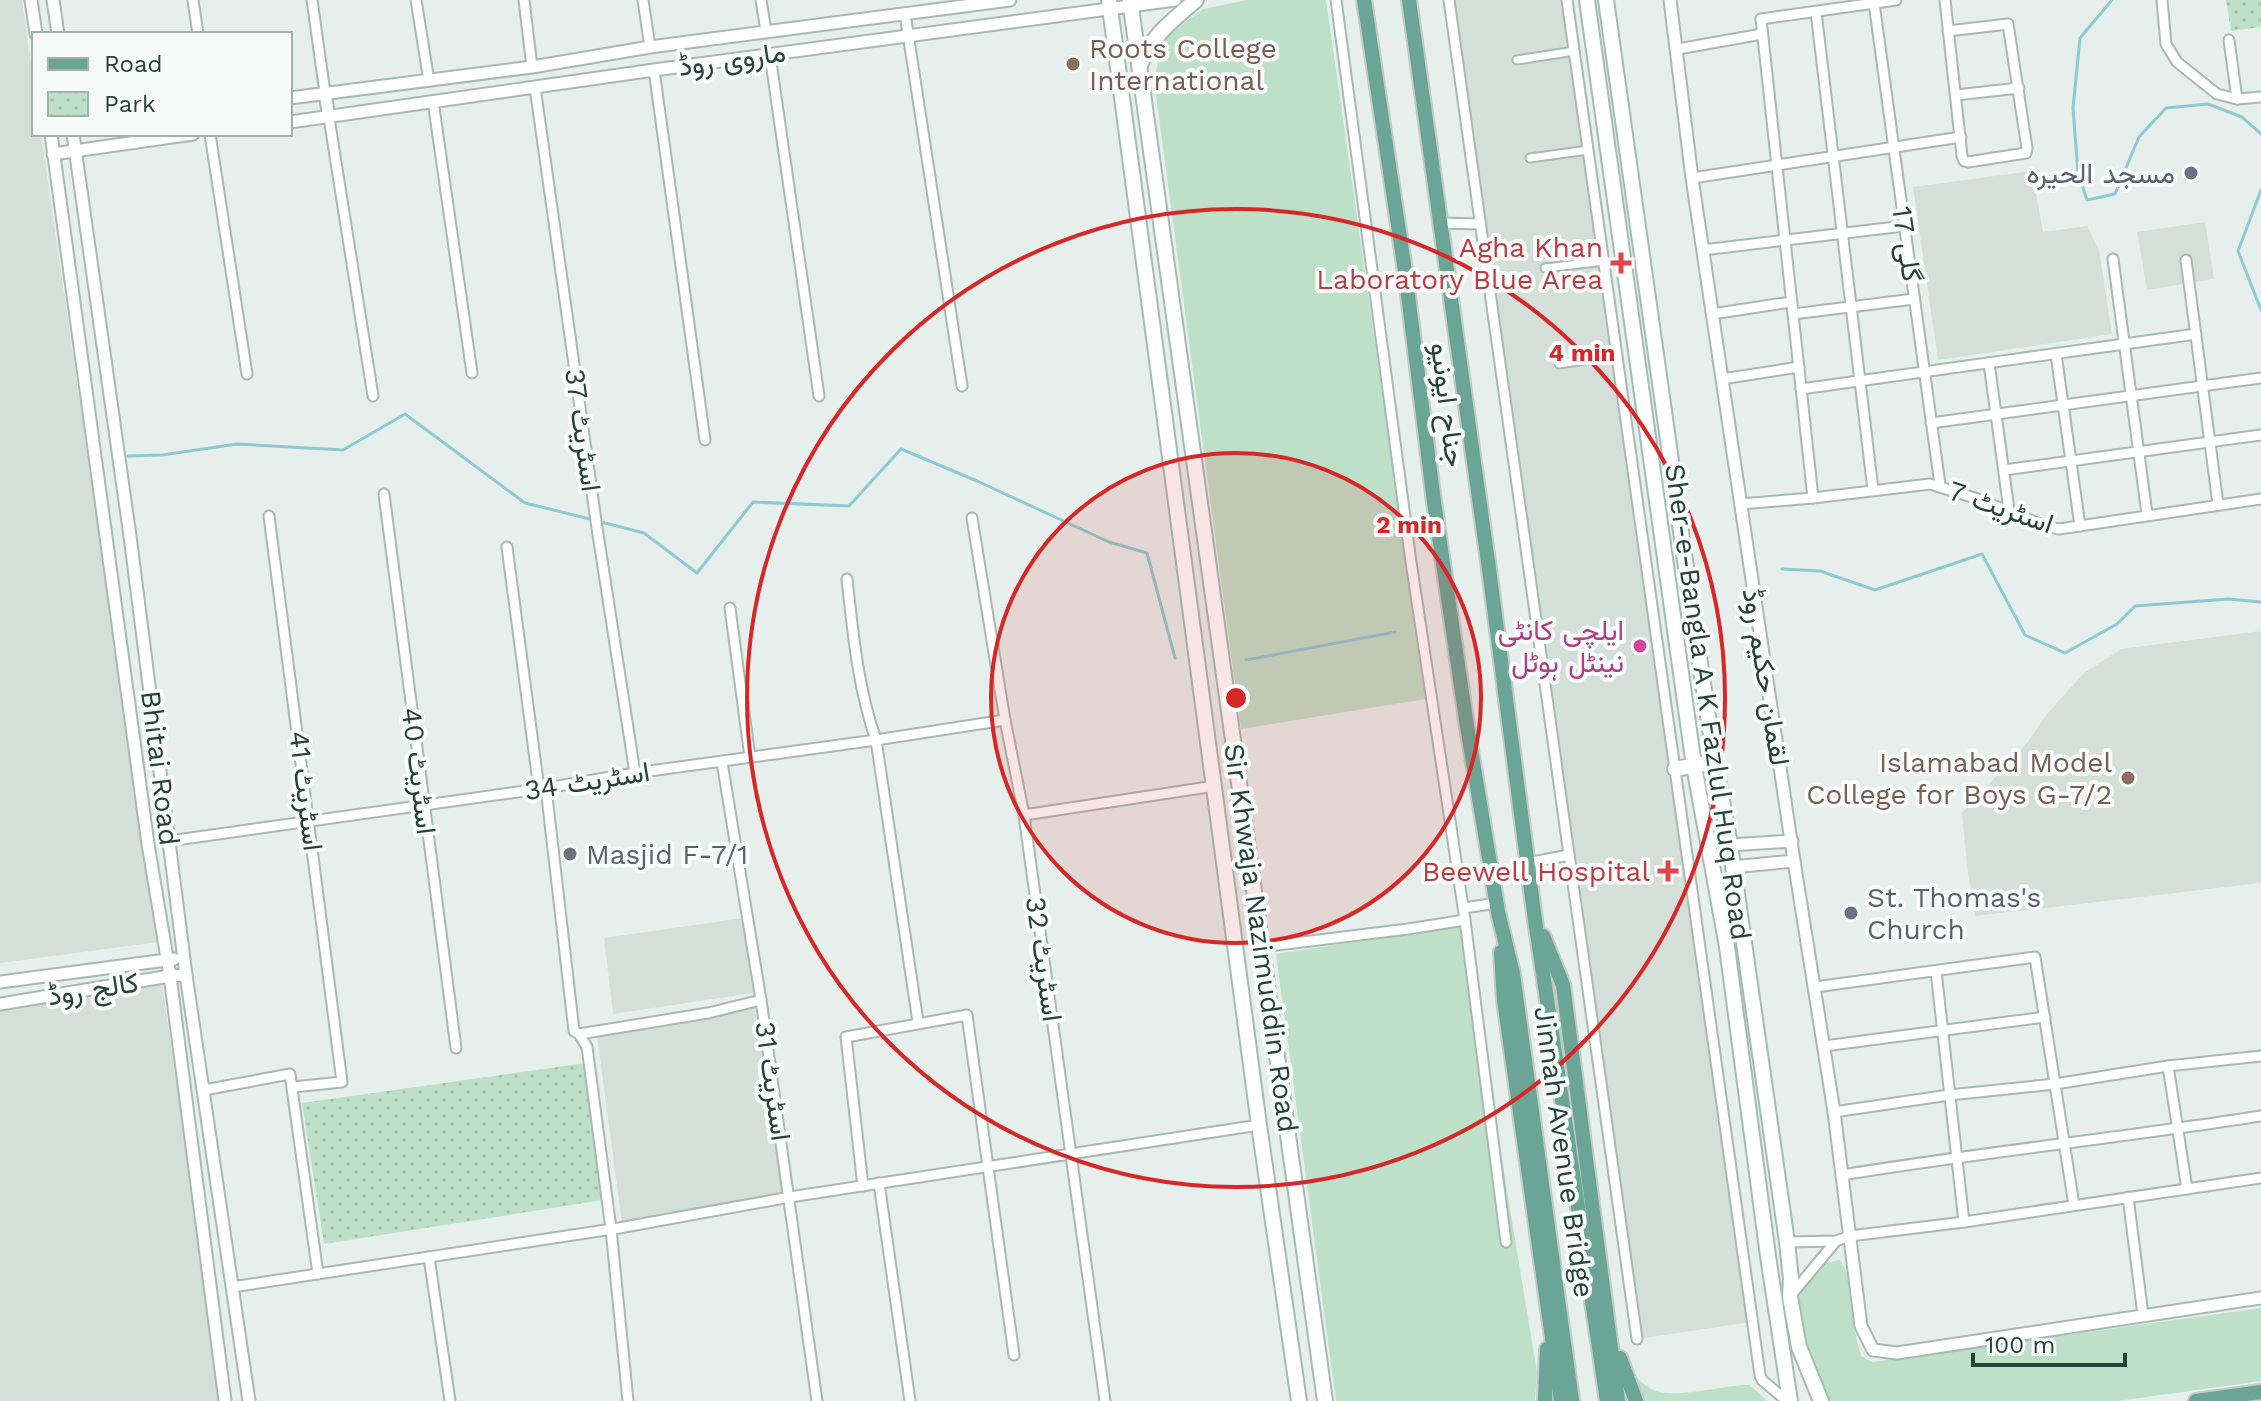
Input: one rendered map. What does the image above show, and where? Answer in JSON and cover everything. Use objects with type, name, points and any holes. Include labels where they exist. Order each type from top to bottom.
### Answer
[{"type":"main road","points":[[1139,67],[1155,37],[1196,0]]},
{"type":"main road","name":"جناح ایونیو","points":[[1409,0],[1534,913]]},
{"type":"main road","name":"Sher-e-Bangla A K Fazlul Huq Road","points":[[1587,0],[1694,766],[1727,947],[1788,1401]]},
{"type":"main road","name":"Sher-e-Bangla A K Fazlul Huq Road","points":[[1606,0],[1787,1242],[1790,1297],[1799,1347],[1821,1401]]},
{"type":"main road","name":"جناح ایونیو","points":[[1363,1],[1405,271],[1466,720],[1497,907]]},
{"type":"main road","name":"Sir Khwaja Nazimuddin Road","points":[[1130,3],[1325,1401]]},
{"type":"main road","name":"Sir Khwaja Nazimuddin Road","points":[[1110,4],[1259,1125],[1299,1401]]},
{"type":"main road","points":[[1618,223],[1638,222]]},
{"type":"main road","points":[[1675,769],[1715,762]]},
{"type":"main road","points":[[1497,907],[1504,1000],[1561,1401]]},
{"type":"main road","name":"Jinnah Avenue Bridge","points":[[1497,907],[1513,974],[1572,1401]]},
{"type":"main road","points":[[1534,913],[1563,985],[1618,1401]]},
{"type":"main road","name":"Jinnah Avenue Bridge","points":[[1534,913],[1607,1401]]},
{"type":"main road","points":[[1249,1048],[1275,1042]]},
{"type":"main road","points":[[1608,1319],[1636,1401]]},
{"type":"main road","points":[[1545,1401],[1549,1323]]},
{"type":"main road","points":[[2196,1401],[2261,1392]]},
{"type":"street","points":[[31,0],[36,32]]},
{"type":"street","points":[[53,0],[58,32]]},
{"type":"street","points":[[193,0],[198,32]]},
{"type":"street","points":[[312,0],[373,396]]},
{"type":"street","points":[[416,0],[472,373]]},
{"type":"street","points":[[524,0],[535,87]]},
{"type":"street","points":[[643,0],[705,440]]},
{"type":"street","points":[[761,0],[819,396]]},
{"type":"street","name":"ماروی روڈ","points":[[292,98],[1010,0]]},
{"type":"street","name":"ماروی روڈ","points":[[292,122],[1110,4],[1175,0]]},
{"type":"street","points":[[1336,0],[1411,562],[1464,908],[1506,1242]]},
{"type":"street","points":[[1449,0],[1637,1339]]},
{"type":"street","points":[[1567,0],[1760,1375],[1766,1384],[1788,1401]]},
{"type":"street","name":"لقمان حکیم روڈ","points":[[1670,0],[1692,178],[1740,504],[1834,1112],[1861,1326],[1873,1350],[1897,1353],[2143,1315]]},
{"type":"street","points":[[1813,498],[1761,19],[1896,0]]},
{"type":"street","points":[[1945,0],[1948,31],[1964,161],[2026,153],[2008,24],[1948,31]]},
{"type":"street","points":[[2162,0],[2166,44],[2177,62],[2217,94],[2237,99],[2261,97]]},
{"type":"street","name":"گلی 17","points":[[1874,3],[1940,485]]},
{"type":"street","points":[[1816,12],[1873,490]]},
{"type":"street","points":[[905,14],[962,386]]},
{"type":"street","points":[[1678,49],[1762,34]]},
{"type":"street","points":[[2229,40],[2237,99]]},
{"type":"street","points":[[1517,60],[1575,51]]},
{"type":"street","name":"اسٹریٹ 37","points":[[535,87],[599,543],[635,773]]},
{"type":"street","points":[[1956,95],[2019,88]]},
{"type":"street","name":"Bhitai Road","points":[[51,136],[148,844],[170,976],[225,1401]]},
{"type":"street","name":"Bhitai Road","points":[[73,136],[130,536],[186,975],[249,1401]]},
{"type":"street","points":[[53,154],[179,136]]},
{"type":"street","points":[[210,136],[247,374]]},
{"type":"street","points":[[1692,178],[1961,137]]},
{"type":"street","points":[[1530,158],[1588,150]]},
{"type":"street","points":[[1441,223],[1480,224]]},
{"type":"street","points":[[1599,224],[1618,223]]},
{"type":"street","points":[[1703,250],[1904,226]]},
{"type":"street","points":[[2113,259],[2147,514]]},
{"type":"street","points":[[2186,260],[2218,504]]},
{"type":"street","points":[[1545,268],[1604,261]]},
{"type":"street","points":[[1793,314],[1914,299]]},
{"type":"street","points":[[1712,314],[1791,302]]},
{"type":"street","points":[[1801,389],[2196,334]]},
{"type":"street","points":[[2056,354],[2080,526]]},
{"type":"street","points":[[1559,364],[1617,355]]},
{"type":"street","points":[[1989,363],[2009,510]]},
{"type":"street","points":[[1722,379],[1799,367]]},
{"type":"street","points":[[1931,423],[2261,378]]},
{"type":"street","points":[[2004,470],[2261,435]]},
{"type":"street","name":"اسٹریٹ 7","points":[[1740,504],[1930,484],[2059,529],[2261,499]]},
{"type":"street","name":"اسٹریٹ 40","points":[[384,494],[456,1048]]},
{"type":"street","name":"اسٹریٹ 41","points":[[269,516],[342,1082],[293,1087]]},
{"type":"street","name":"اسٹریٹ 32","points":[[972,518],[1024,815],[1105,1401]]},
{"type":"street","points":[[107,539],[130,536]]},
{"type":"street","points":[[507,547],[570,977],[574,1031],[587,1047],[611,1229],[628,1401]]},
{"type":"street","points":[[847,579],[859,680],[864,707],[876,740],[918,1022]]},
{"type":"street","points":[[730,608],[750,757]]},
{"type":"street","name":"اسٹریٹ 34","points":[[169,841],[1005,720]]},
{"type":"street","name":"اسٹریٹ 31","points":[[722,762],[761,1000],[817,1401]]},
{"type":"street","points":[[1024,815],[1215,786]]},
{"type":"street","points":[[148,844],[169,841]]},
{"type":"street","points":[[1730,845],[1792,841]]},
{"type":"street","points":[[1527,863],[1569,855]]},
{"type":"street","points":[[1732,867],[1794,861]]},
{"type":"street","points":[[1464,908],[1497,907]]},
{"type":"street","points":[[1262,947],[1465,920]]},
{"type":"street","points":[[1815,987],[2035,957],[2074,1205]]},
{"type":"street","name":"کالج روڈ","points":[[0,982],[184,958]]},
{"type":"street","points":[[1936,971],[1964,1222]]},
{"type":"street","name":"کالج روڈ","points":[[0,1004],[186,975]]},
{"type":"street","points":[[579,1034],[708,1013],[761,1000]]},
{"type":"street","points":[[863,1186],[846,1037],[967,1015],[1014,1355]]},
{"type":"street","points":[[1824,1046],[2045,1017]]},
{"type":"street","points":[[1834,1112],[2261,1056]]},
{"type":"street","points":[[2168,1066],[2187,1189]]},
{"type":"street","points":[[204,1090],[290,1074],[318,1274]]},
{"type":"street","points":[[1842,1175],[2261,1116]]},
{"type":"street","points":[[232,1287],[1259,1125]]},
{"type":"street","points":[[1787,1242],[1836,1241],[1850,1236],[2261,1178]]},
{"type":"street","points":[[879,1183],[910,1401]]},
{"type":"street","points":[[2128,1197],[2143,1315],[2261,1298]]},
{"type":"street","points":[[1776,1312],[1836,1241]]},
{"type":"street","points":[[429,1257],[450,1401]]},
{"type":"shaded area","points":[[0,0],[22,0],[32,71],[32,136],[41,136],[158,942],[0,963]]},
{"type":"shaded area","points":[[1449,0],[1567,0],[1752,1322],[1637,1339]]},
{"type":"shaded area","points":[[2032,171],[2043,232],[2087,226],[2099,250],[2112,334],[1938,360],[1913,187]]},
{"type":"shaded area","points":[[2205,222],[2214,279],[2147,290],[2137,232]]},
{"type":"shaded area","name":"Islamabad Model College for Boys G-7/2","points":[[2261,631],[2261,883],[1975,916],[1962,813],[2027,743],[2047,714],[2084,673],[2121,649]]},
{"type":"shaded area","points":[[743,918],[753,993],[613,1014],[604,938]]},
{"type":"shaded area","points":[[161,976],[222,1401],[0,1401],[0,1000]]},
{"type":"shaded area","points":[[754,1005],[785,1196],[622,1223],[596,1028]]},
{"type":"green space","points":[[1247,0],[1326,0],[1426,699],[1241,729],[1154,81],[1163,39],[1203,9]]},
{"type":"green space","points":[[2226,0],[2261,0],[2261,27],[2231,31]]},
{"type":"green space","points":[[1463,925],[1537,1372],[1535,1401],[1336,1401],[1276,954]]},
{"type":"green space","points":[[586,1063],[603,1200],[324,1244],[302,1103]]},
{"type":"green space","points":[[1840,1260],[1847,1273],[1861,1356],[1872,1362],[2261,1308],[2261,1381],[2118,1401],[1825,1401],[1800,1332],[1799,1284],[1816,1265]]},
{"type":"green space","points":[[1631,1373],[1648,1387],[1661,1392],[1685,1393],[1750,1385],[1767,1401],[1639,1401]]},
{"type":"waterway","points":[[2112,0],[2080,38],[2073,108],[2078,173],[2087,200],[2115,194],[2139,137],[2166,108],[2208,104],[2242,117],[2261,134]]},
{"type":"waterway","points":[[2261,190],[2238,251],[2261,310]]},
{"type":"waterway","points":[[128,456],[162,455],[237,444],[343,450],[405,414],[525,503],[590,519]]},
{"type":"waterway","points":[[601,522],[644,533],[697,573],[753,502],[849,506],[901,449],[1109,542],[1147,553],[1175,658]]},
{"type":"waterway","points":[[1782,569],[1820,571],[1875,590],[1982,554],[2025,635],[2065,653],[2117,624],[2135,606],[2228,599],[2261,602]]},
{"type":"waterway","points":[[1246,660],[1395,632]]},
{"type":"place","name":"Roots College International","points":[[1073,64]]},
{"type":"place","name":"مسجد الحیرہ","points":[[2191,173]]},
{"type":"place","name":"Agha Khan Laboratory Blue Area","points":[[1621,263]]},
{"type":"place","name":"ایلچی کانٹی نینٹل ہوٹل","points":[[1640,646]]},
{"type":"place","name":"Islamabad Model College for Boys G-7/2","points":[[2128,778]]},
{"type":"place","name":"Masjid F-7/1","points":[[570,854]]},
{"type":"place","name":"Beewell Hospital","points":[[1668,871]]},
{"type":"place","name":"St. Thomas's Church","points":[[1851,913]]}]
